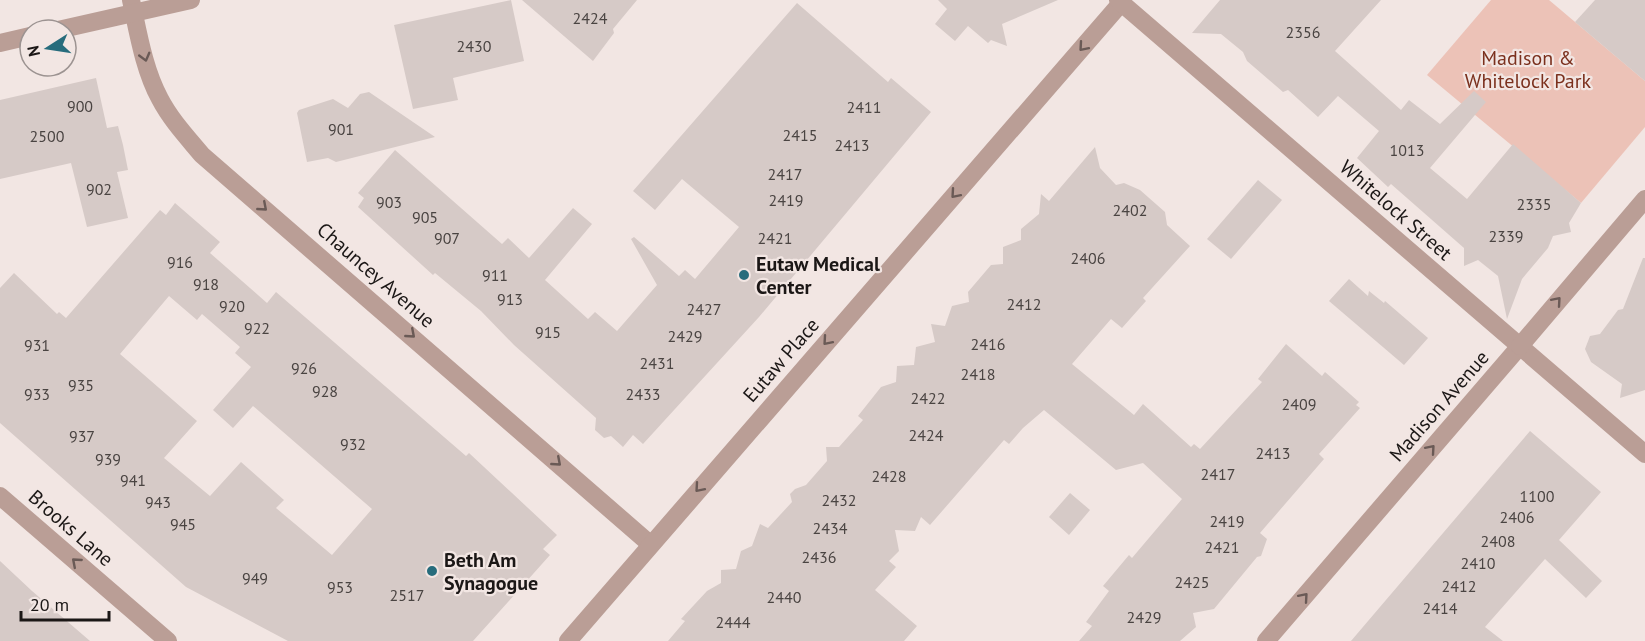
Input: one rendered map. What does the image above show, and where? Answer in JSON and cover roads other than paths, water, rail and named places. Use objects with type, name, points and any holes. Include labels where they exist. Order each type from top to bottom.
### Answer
[{"type":"street","points":[[78,24],[132,7],[191,0]]},
{"type":"street","name":"Whitelock Street","points":[[1121,1],[1645,454]]},
{"type":"street","name":"Eutaw Place","points":[[568,641],[1121,1]]},
{"type":"street","name":"Chauncey Avenue","points":[[132,7],[147,65],[159,98],[179,128],[202,155],[650,544]]},
{"type":"street","points":[[0,43],[18,39]]},
{"type":"street","name":"Madison Avenue","points":[[1266,641],[1645,199]]},
{"type":"street","name":"Brooks Lane","points":[[0,496],[168,641]]},
{"type":"place","name":"Eutaw Medical Center","points":[[744,275]]},
{"type":"place","name":"Beth Am Synagogue","points":[[432,571]]},
{"type":"park label","name":"Madison & Whitelock Park","points":[[1528,70]]}]
